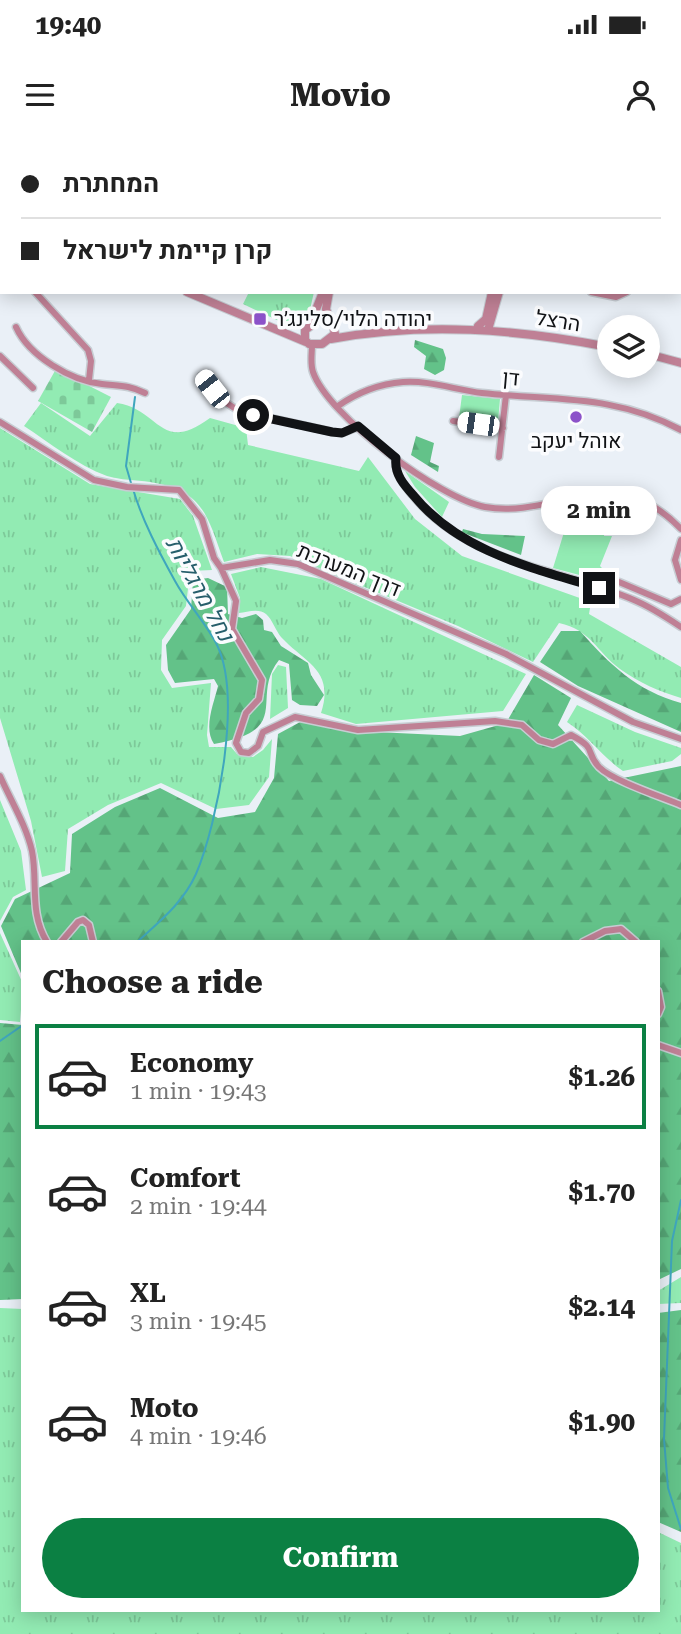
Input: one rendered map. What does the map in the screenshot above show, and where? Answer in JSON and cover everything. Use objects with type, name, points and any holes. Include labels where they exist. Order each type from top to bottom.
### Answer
[{"type":"street","points":[[37,294],[89,350],[92,361],[89,380]]},
{"type":"street","points":[[192,294],[281,329],[309,344]]},
{"type":"street","points":[[322,294],[304,333],[309,344],[313,372],[338,406],[358,426],[396,458],[444,492],[474,505],[516,508],[577,495],[604,493],[663,512],[681,529]]},
{"type":"street","points":[[329,294],[326,309],[332,322],[331,339]]},
{"type":"street","points":[[478,326],[486,319],[492,294]]},
{"type":"street","points":[[489,328],[498,294]]},
{"type":"street","points":[[601,294],[616,297],[623,294]]},
{"type":"street","points":[[281,329],[298,330],[309,325],[332,322]]},
{"type":"street","name":"הרצל","points":[[332,322],[343,331],[377,332]]},
{"type":"street","name":"הרצל","points":[[309,344],[377,332],[478,326],[597,345]]},
{"type":"street","points":[[16,327],[23,339],[45,359],[66,372],[100,384],[124,384],[145,393]]},
{"type":"street","name":"הרצל","points":[[441,327],[489,328]]},
{"type":"street","points":[[0,356],[33,388]]},
{"type":"street","points":[[660,357],[681,363]]},
{"type":"street","points":[[201,376],[226,404],[253,415],[332,432],[342,433],[358,426]]},
{"type":"street","name":"דן","points":[[338,406],[367,390],[403,382],[620,405],[656,416],[681,429]]},
{"type":"street","points":[[499,457],[506,395]]},
{"type":"street","points":[[453,421],[503,428]]},
{"type":"street","points":[[0,422],[94,480],[127,487],[179,490],[202,519],[214,558],[236,601],[232,629],[261,680],[259,699],[246,713],[236,743],[241,752],[249,753],[258,746],[263,732],[295,717],[358,730],[495,721],[522,725],[539,740],[553,744],[571,735],[589,745],[599,767],[638,789],[681,805]]},
{"type":"street","points":[[396,458],[397,473],[403,483],[428,513],[453,534],[533,569],[633,599],[681,627]]},
{"type":"street","points":[[681,540],[675,560],[681,580]]},
{"type":"street","name":"דרך המערכת","points":[[221,568],[270,559],[298,564],[506,654],[634,722],[681,739]]},
{"type":"street","points":[[619,582],[671,604],[681,599]]},
{"type":"street","points":[[0,776],[33,854],[37,916],[46,940]]},
{"type":"street","points":[[63,940],[83,920],[89,925],[93,940]]},
{"type":"street","points":[[587,940],[605,931],[621,929],[634,940]]},
{"type":"street","points":[[660,1046],[681,1053]]},
{"type":"green space","points":[[248,294],[314,294],[309,314],[297,325],[281,322],[243,304]]},
{"type":"green space","points":[[415,340],[443,349],[446,358],[444,370],[435,375],[424,369],[426,356],[414,347]]},
{"type":"green space","points":[[56,369],[111,397],[92,432],[38,401]]},
{"type":"green space","points":[[462,395],[500,399],[498,422],[459,418]]},
{"type":"green space","points":[[41,403],[90,436],[117,403],[143,413],[170,431],[180,432],[193,428],[210,418],[246,428],[248,445],[359,471],[368,457],[415,519],[462,556],[591,602],[589,614],[681,667],[681,698],[627,674],[586,636],[570,626],[559,623],[533,662],[458,626],[290,556],[257,554],[224,562],[207,518],[193,499],[168,486],[112,477],[96,471],[74,460],[24,426]]},
{"type":"green space","points":[[0,428],[90,484],[180,499],[193,516],[212,570],[190,571],[186,606],[162,640],[161,670],[172,688],[211,683],[207,735],[209,747],[231,747],[237,754],[253,757],[272,739],[269,777],[249,805],[216,809],[161,783],[108,805],[68,829],[65,871],[42,877],[31,821],[0,718]]},
{"type":"green space","points":[[416,436],[434,443],[430,462],[439,466],[438,472],[411,455]]},
{"type":"green space","points":[[405,471],[449,502],[442,517],[415,487]]},
{"type":"green space","points":[[593,498],[609,498],[604,536],[612,536],[600,566],[607,573],[602,581],[553,568],[565,529],[581,525],[576,503]]},
{"type":"green space","points":[[463,529],[482,534],[525,536],[521,555],[462,532]]},
{"type":"green space","points":[[261,567],[321,579],[526,674],[503,711],[356,724],[321,713],[324,687],[315,669],[281,637],[266,614],[256,611],[239,613],[240,598],[231,574]]},
{"type":"green space","points":[[208,578],[227,587],[228,614],[242,618],[256,614],[263,620],[264,630],[272,632],[281,646],[308,663],[311,675],[324,695],[317,706],[300,705],[292,700],[289,664],[279,660],[271,674],[262,721],[254,730],[239,738],[214,744],[209,723],[218,686],[214,679],[175,683],[168,670],[166,645],[191,609],[193,580]]},
{"type":"green space","points":[[561,631],[580,631],[637,684],[681,703],[681,732],[578,686],[540,662]]},
{"type":"green space","points":[[278,665],[286,667],[288,708],[270,719],[272,674]]},
{"type":"green space","points":[[534,675],[571,698],[558,725],[609,781],[681,766],[681,1269],[660,1279],[660,940],[21,940],[21,973],[1,926],[15,899],[70,873],[72,834],[115,807],[160,788],[218,818],[255,812],[274,778],[278,734],[302,721],[355,731],[460,736],[506,723]]},
{"type":"green space","points":[[577,705],[635,732],[681,748],[681,754],[672,761],[623,771],[567,722]]},
{"type":"green space","points":[[0,800],[21,851],[26,890],[13,897],[0,921]]},
{"type":"green space","points":[[0,933],[21,980],[21,1009],[20,1022],[0,1020]]},
{"type":"green space","points":[[0,1023],[21,1025],[21,1299],[0,1300]]},
{"type":"green space","points":[[681,1277],[681,1303],[660,1304],[660,1290]]},
{"type":"green space","points":[[0,1308],[21,1309],[21,1612],[660,1612],[660,1533],[681,1543],[681,1634],[0,1634]]},
{"type":"green space","points":[[681,1310],[681,1532],[660,1523],[660,1313]]},
{"type":"waterway","name":"נחל מרגליות","points":[[131,483],[126,466],[135,397]]},
{"type":"waterway","name":"נחל מרגליות","points":[[133,489],[146,524],[169,570],[216,643],[224,665],[227,693],[227,725],[219,792],[196,874],[185,894],[139,940]]},
{"type":"waterway","name":"נחל מרגליות","points":[[0,1041],[21,1026]]},
{"type":"waterway","points":[[681,1200],[672,1241],[664,1439],[668,1488],[681,1529]]},
{"type":"place","name":"יהודה הלוי/סלינג׳ר","points":[[260,319]]},
{"type":"place","name":"אוהל יעקב","points":[[576,417]]},
{"type":"route","points":[[253,415],[332,432],[348,432],[358,426],[396,458],[397,473],[403,483],[428,513],[453,534],[533,569],[599,588]]}]
